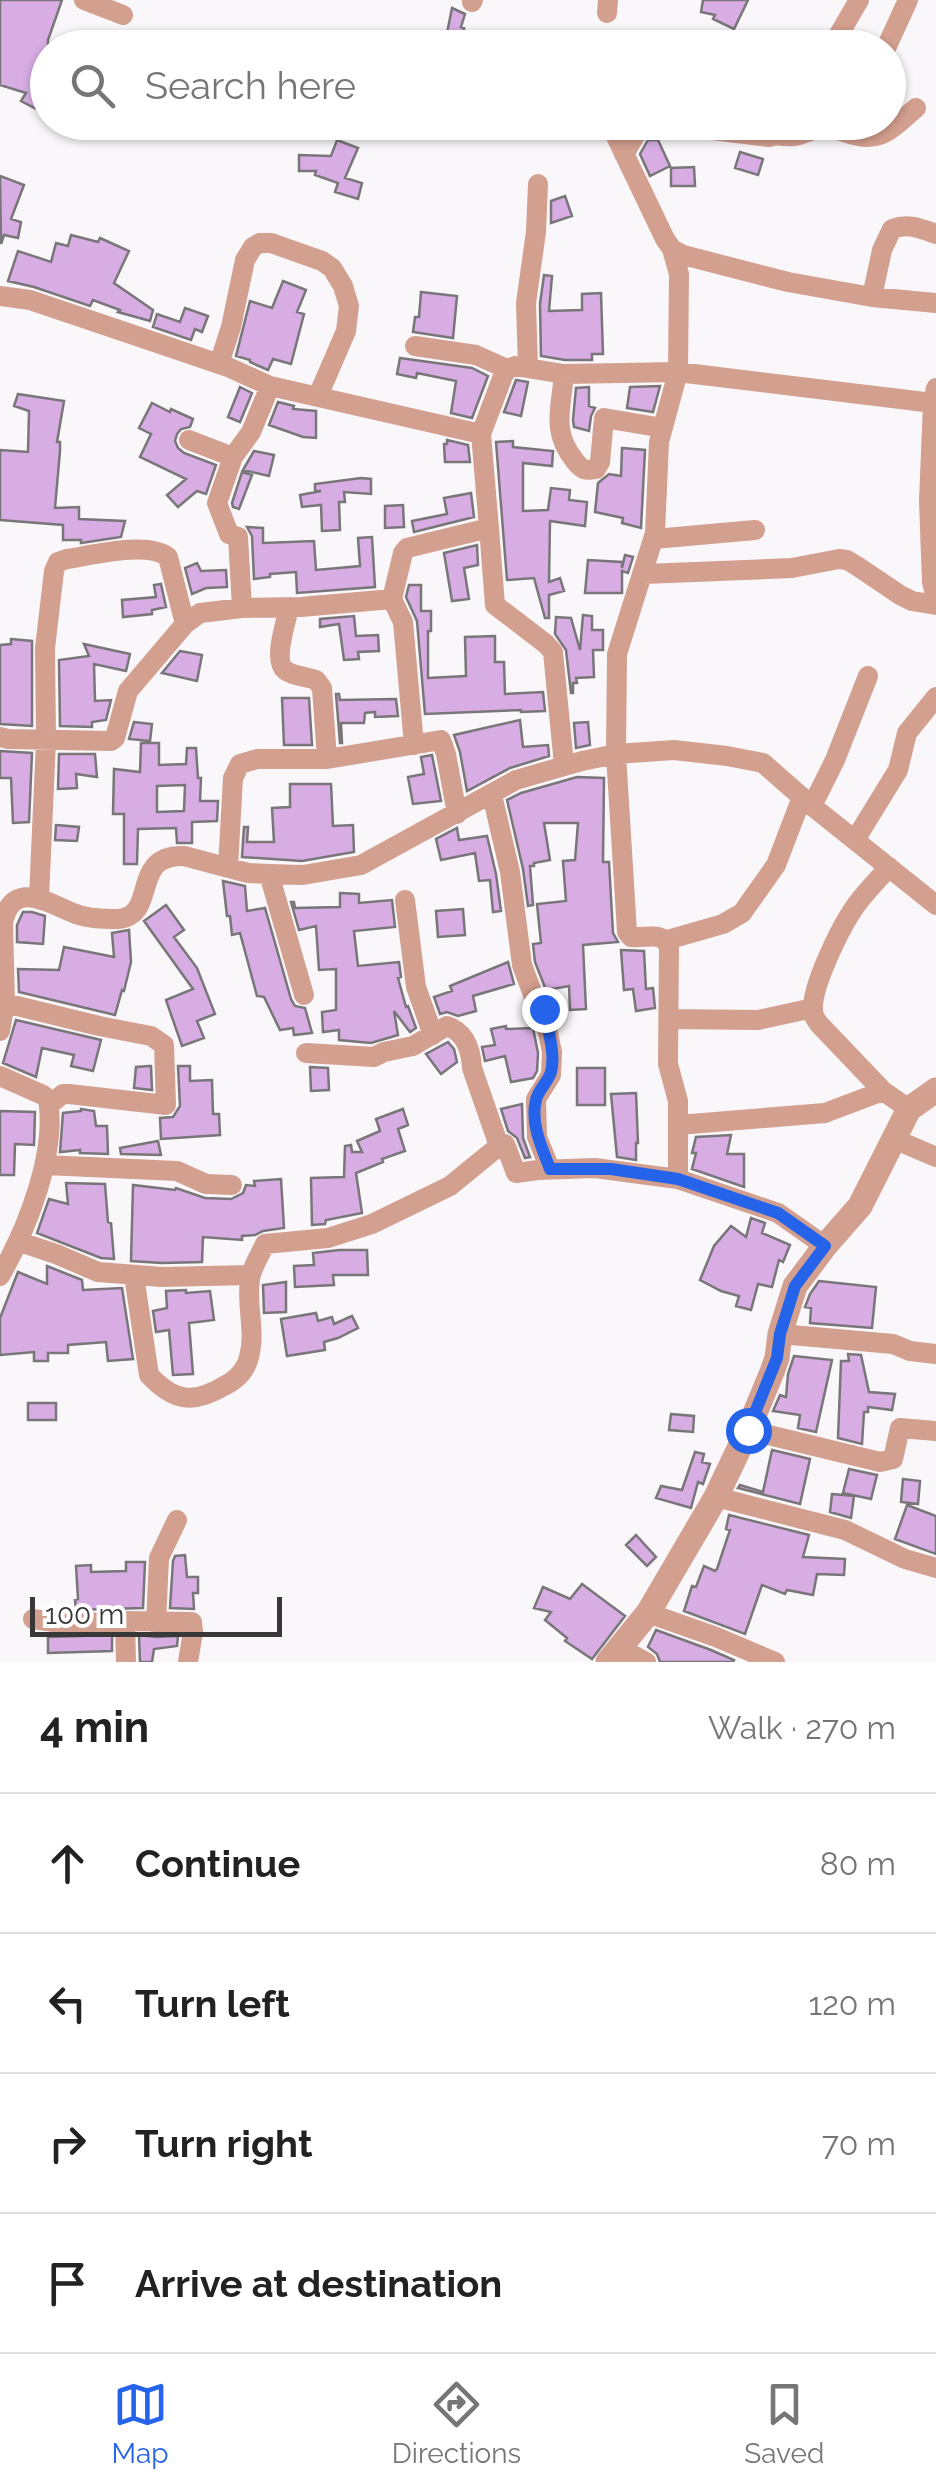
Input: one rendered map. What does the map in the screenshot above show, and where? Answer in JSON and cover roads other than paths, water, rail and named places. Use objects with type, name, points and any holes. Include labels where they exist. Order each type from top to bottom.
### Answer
[{"type":"street","points":[[84,0],[123,15]]},
{"type":"street","points":[[842,30],[860,0]]},
{"type":"street","points":[[894,30],[908,0]]},
{"type":"street","points":[[906,116],[916,108]]},
{"type":"street","points":[[617,140],[672,249],[679,274],[678,372],[657,457],[654,539],[618,654],[616,675],[616,754],[627,932],[631,937],[657,936],[667,940],[723,924],[742,913],[776,865],[807,802],[834,760],[868,676]]},
{"type":"street","points":[[624,154],[632,140]]},
{"type":"street","points":[[538,184],[536,232],[518,368],[481,434],[495,606],[553,652],[564,766]]},
{"type":"street","points":[[872,297],[882,250],[892,230],[902,225],[936,234]]},
{"type":"street","points":[[219,364],[245,260],[253,247],[271,244],[322,261],[332,268],[342,286],[348,306],[346,331],[318,396]]},
{"type":"street","points":[[672,249],[690,258],[788,282],[936,304]]},
{"type":"street","points":[[0,296],[30,300],[219,364],[270,386],[481,434]]},
{"type":"street","points":[[415,346],[564,374],[678,372],[934,395],[929,500],[936,602],[900,596],[847,560],[838,559],[792,568],[644,574]]},
{"type":"street","points":[[564,374],[560,437],[580,468],[596,469],[600,462],[604,418],[662,428]]},
{"type":"street","points":[[242,608],[238,536],[228,534],[217,503],[233,457],[251,432],[270,386]]},
{"type":"street","points":[[189,440],[233,457]]},
{"type":"street","points":[[414,745],[403,622],[392,599],[402,553],[407,548],[489,528]]},
{"type":"street","points":[[654,539],[755,530]]},
{"type":"street","points":[[39,898],[46,648],[58,562],[159,550],[168,557],[185,624]]},
{"type":"street","points":[[0,737],[104,741],[115,738],[128,691],[185,624],[200,613],[392,599]]},
{"type":"street","points":[[290,608],[280,650],[282,667],[316,680],[322,688],[327,759]]},
{"type":"street","points":[[855,840],[898,770],[910,726],[936,697]]},
{"type":"street","points":[[228,867],[233,778],[240,764],[258,759],[327,759],[440,740],[457,814]]},
{"type":"street","points":[[0,1030],[5,1003],[2,923],[11,903],[39,898],[80,915],[123,919],[140,906],[148,874],[163,859],[173,856],[248,873],[303,875],[361,866],[516,780],[616,754],[674,750],[756,761],[772,769],[936,906]]},
{"type":"street","points":[[492,795],[510,872],[522,965],[535,1000],[544,1009],[552,1052],[551,1075],[536,1099],[537,1137],[550,1169]]},
{"type":"street","points":[[888,868],[846,920],[818,981],[813,1008],[819,1024],[884,1091],[909,1109]]},
{"type":"street","points":[[269,874],[304,996]]},
{"type":"street","points":[[405,900],[416,988],[433,1035]]},
{"type":"street","points":[[667,940],[668,1064],[676,1091],[678,1179]]},
{"type":"street","points":[[5,1003],[151,1036],[164,1045],[166,1105],[69,1094],[49,1104]]},
{"type":"street","points":[[670,1019],[758,1020],[813,1008]]},
{"type":"street","points":[[306,1053],[374,1057],[412,1046],[447,1026],[462,1036],[472,1056],[472,1068],[499,1146]]},
{"type":"street","points":[[0,1076],[43,1096],[49,1104],[45,1165],[20,1242],[0,1276]]},
{"type":"street","points":[[646,1662],[613,1654],[648,1613],[716,1497],[777,1358],[795,1286],[860,1206],[909,1109],[936,1090]]},
{"type":"street","points":[[678,1125],[825,1112],[884,1091]]},
{"type":"street","points":[[894,1139],[936,1157]]},
{"type":"street","points":[[134,1276],[148,1375],[168,1391],[192,1399],[229,1384],[247,1365],[252,1338],[250,1274],[265,1244],[328,1238],[372,1224],[450,1186],[504,1144],[516,1174],[550,1169],[611,1169],[678,1179],[778,1213],[825,1246]]},
{"type":"street","points":[[45,1165],[177,1171],[206,1184],[232,1185]]},
{"type":"street","points":[[20,1242],[98,1272],[134,1276],[250,1274]]},
{"type":"street","points":[[780,1334],[893,1344],[910,1352],[936,1354]]},
{"type":"street","points":[[748,1430],[880,1462],[893,1459],[900,1428],[936,1432]]},
{"type":"street","points":[[716,1497],[845,1530],[905,1559],[936,1568]]},
{"type":"street","points":[[156,1623],[158,1558],[177,1520]]},
{"type":"street","points":[[648,1613],[775,1662]]},
{"type":"street","points":[[33,1619],[68,1624],[192,1622],[188,1662]]},
{"type":"street","points":[[125,1621],[126,1662]]}]
